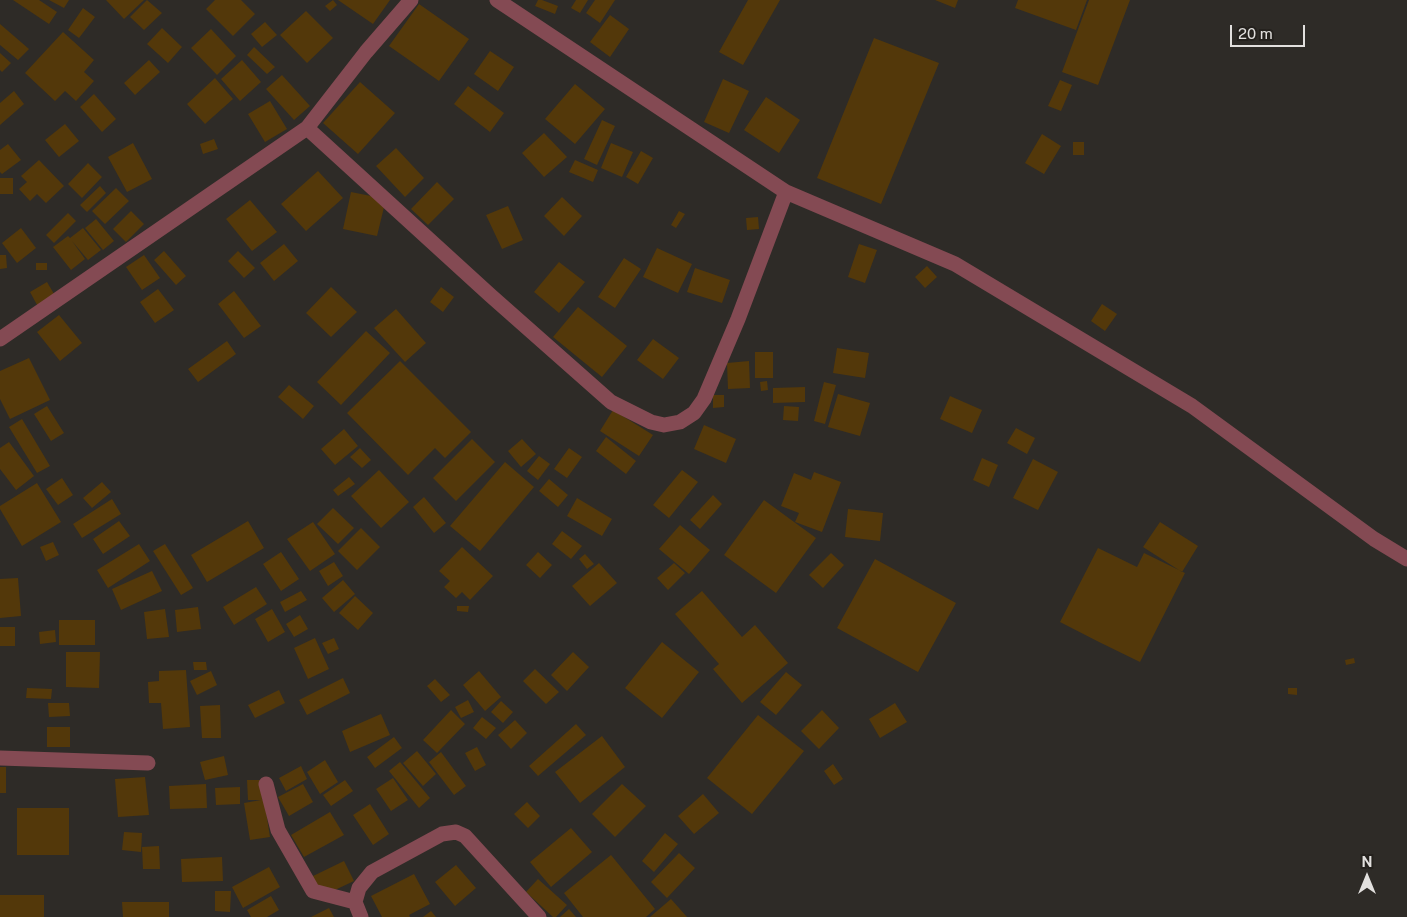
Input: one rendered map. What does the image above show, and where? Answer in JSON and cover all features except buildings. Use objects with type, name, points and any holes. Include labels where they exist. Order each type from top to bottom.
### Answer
[{"type":"street","points":[[0,339],[307,128],[366,52],[411,0]]},
{"type":"street","points":[[497,0],[786,192],[964,269],[1192,406],[1374,540],[1407,559]]},
{"type":"street","points":[[307,128],[490,295],[611,402],[651,422],[664,425],[680,422],[694,413],[704,399],[738,319],[786,192]]},
{"type":"street","points":[[0,758],[148,763]]},
{"type":"street","points":[[266,784],[278,830],[313,891],[355,902]]},
{"type":"street","points":[[361,917],[355,902],[359,888],[372,872],[442,834],[456,832],[465,836],[538,917]]}]
